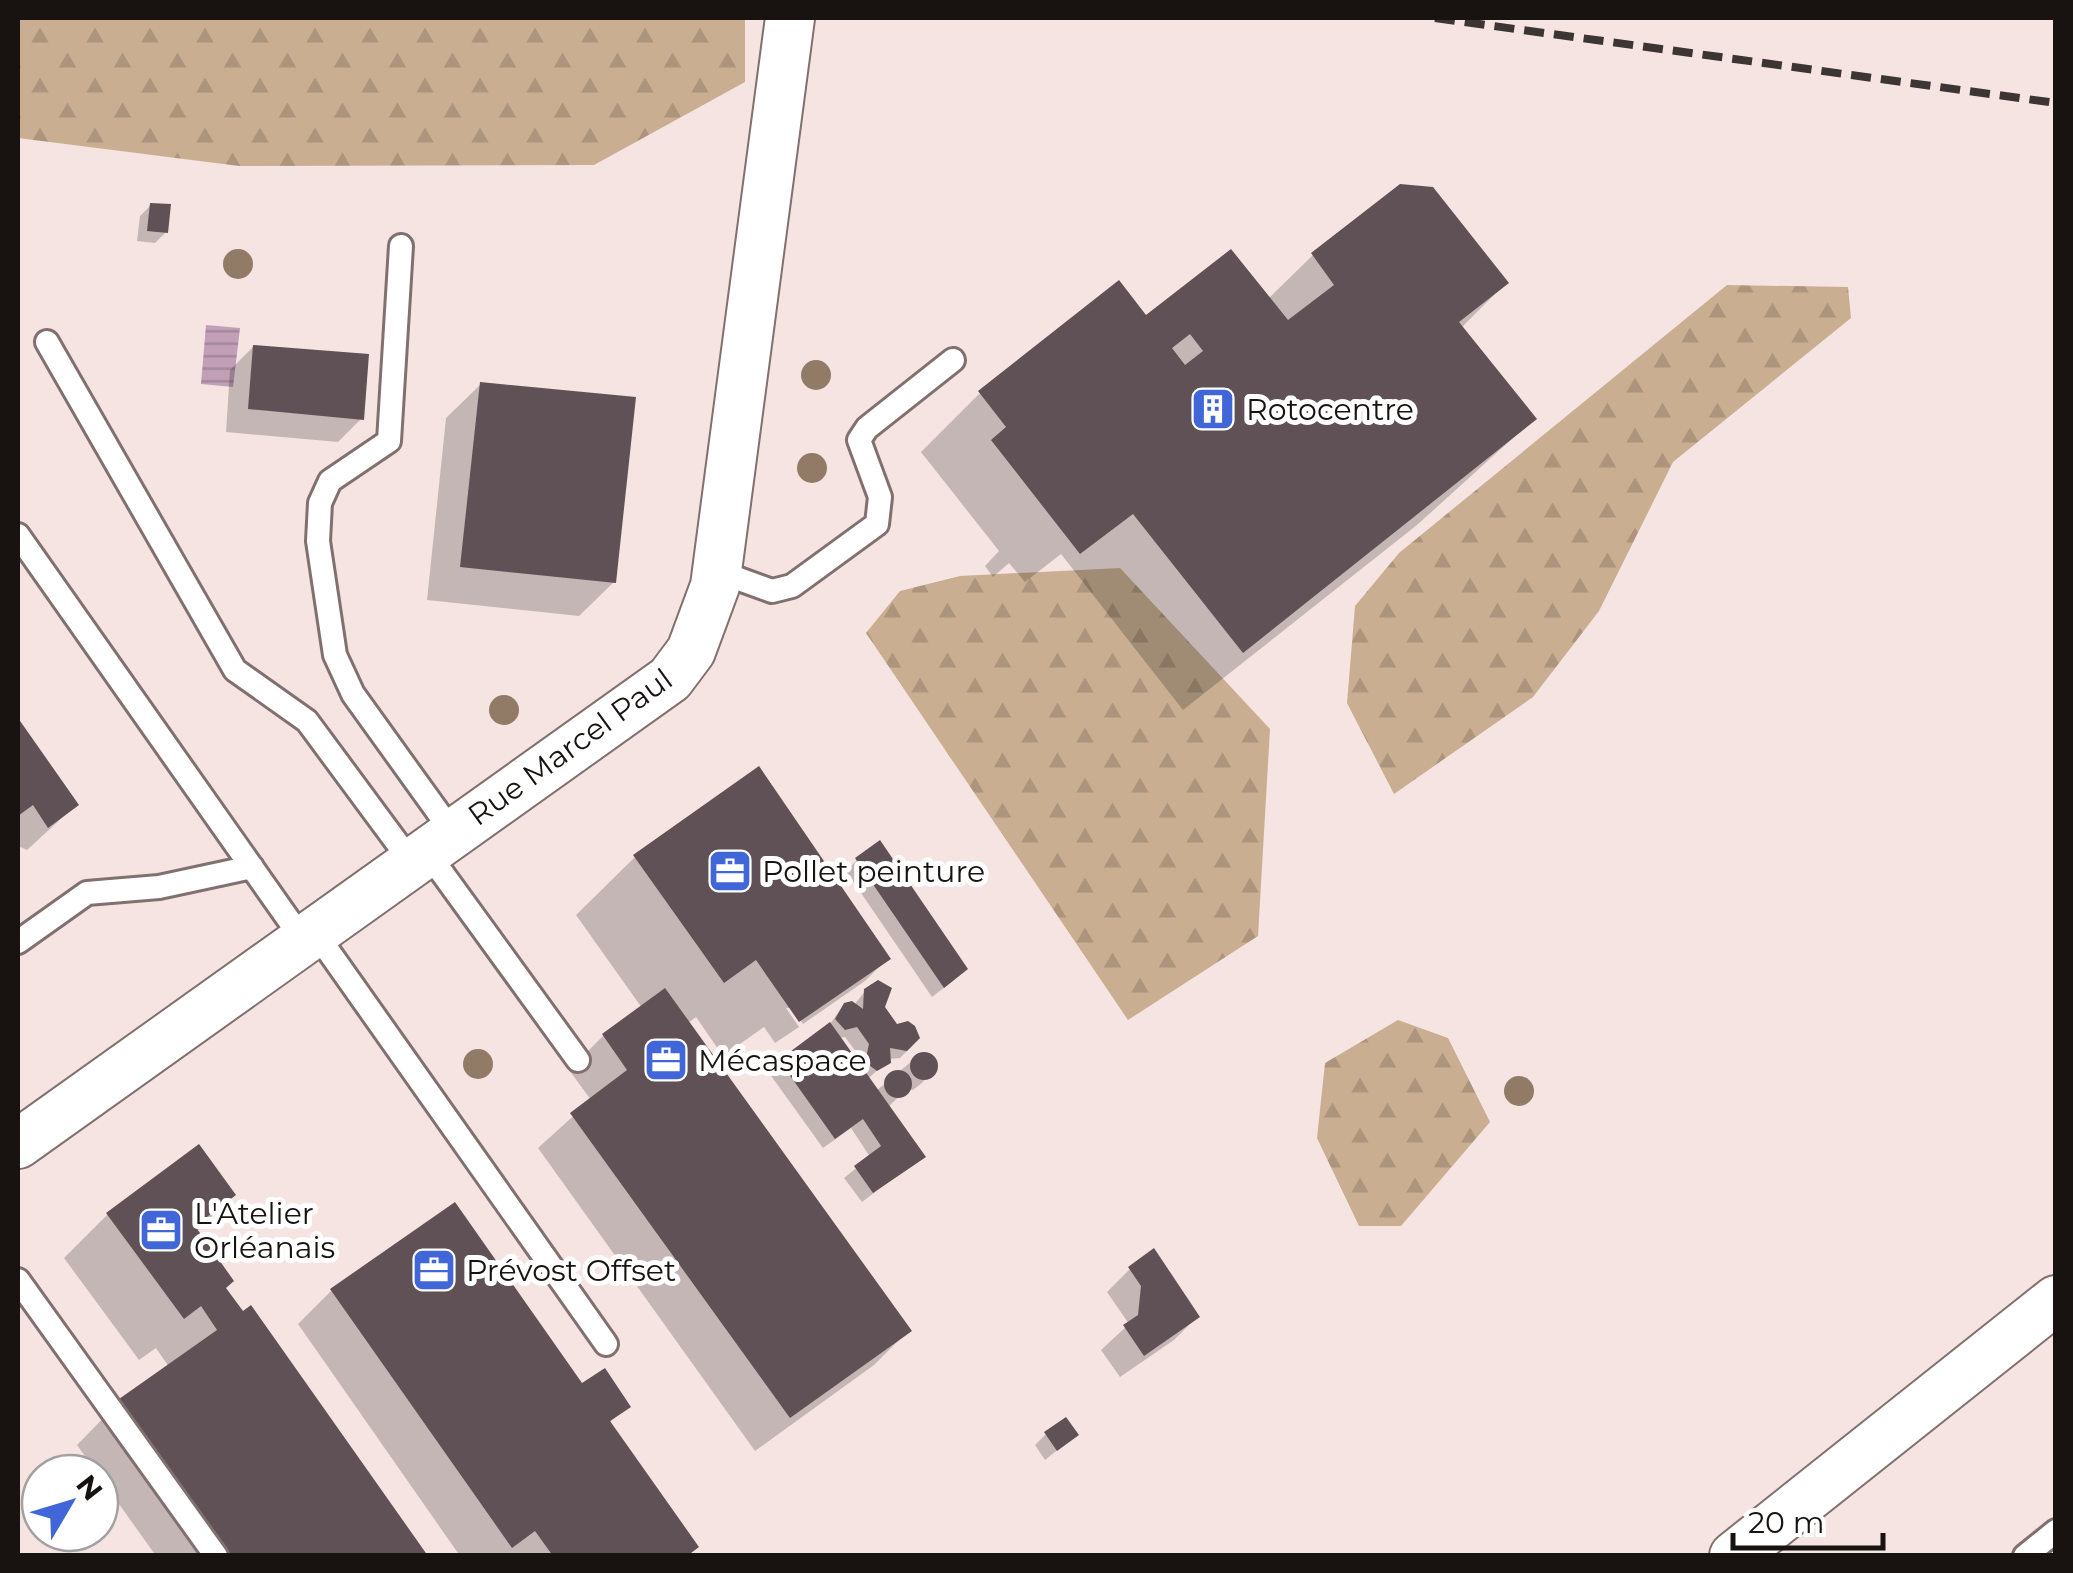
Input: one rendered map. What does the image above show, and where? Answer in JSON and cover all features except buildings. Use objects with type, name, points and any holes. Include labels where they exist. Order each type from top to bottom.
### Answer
[{"type":"street","name":"Rue Marcel Paul","points":[[18,1144],[670,679],[691,651],[717,571],[790,18]]},
{"type":"street","points":[[1734,1556],[2056,1300]]},
{"type":"lane","points":[[401,246],[389,441],[330,481],[320,503],[318,540],[335,655],[431,849],[578,1060]]},
{"type":"lane","points":[[47,342],[235,670],[307,721],[431,849]]},
{"type":"lane","points":[[717,571],[772,591],[792,586],[878,524],[880,497],[860,440],[866,428],[953,360]]},
{"type":"lane","points":[[18,535],[252,868],[309,936],[606,1344]]},
{"type":"lane","points":[[18,942],[88,893],[159,887],[252,868]]},
{"type":"lane","points":[[18,1280],[216,1556]]},
{"type":"lane","points":[[2024,1556],[2056,1531]]},
{"type":"green space","points":[[18,18],[745,18],[745,82],[594,165],[239,166],[18,138]]},
{"type":"green space","points":[[1727,285],[1848,287],[1851,318],[1673,462],[1599,611],[1533,697],[1394,794],[1347,703],[1355,606],[1399,553]]},
{"type":"green space","points":[[1120,568],[1270,729],[1258,936],[1128,1020],[866,633],[900,591],[960,576]]},
{"type":"green space","points":[[1398,1020],[1448,1038],[1490,1122],[1401,1226],[1359,1226],[1317,1138],[1325,1063]]},
{"type":"shaded area","points":[[206,325],[240,328],[233,387],[201,384]]},
{"type":"railway","points":[[1435,18],[2056,103]]},
{"type":"place","name":"Rotocentre","points":[[1213,409]]},
{"type":"place","name":"Pollet peinture","points":[[730,871]]},
{"type":"place","name":"Mécaspace","points":[[666,1060]]},
{"type":"place","name":"L'Atelier Orléanais","points":[[161,1230]]},
{"type":"place","name":"Prévost Offset","points":[[434,1270]]}]
